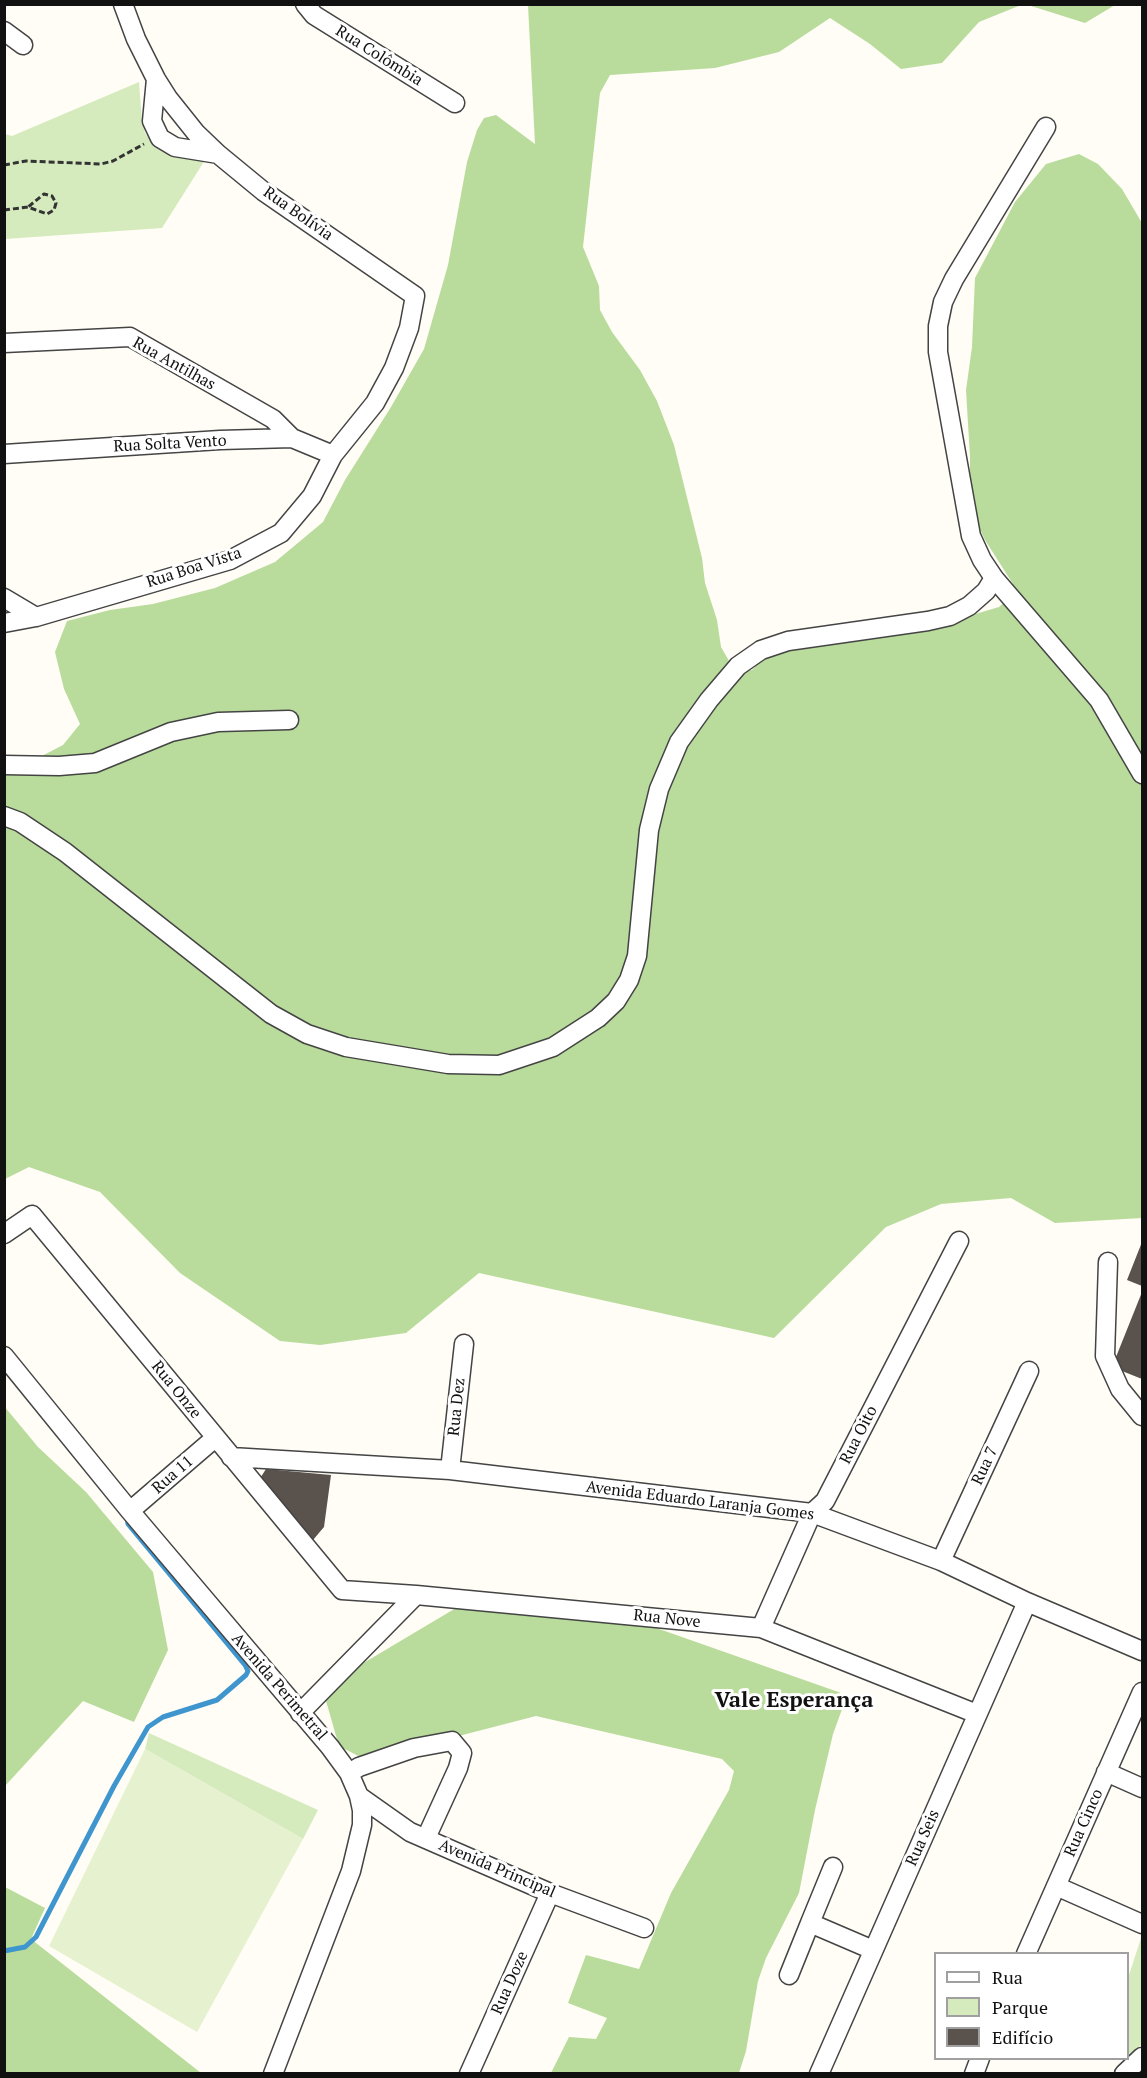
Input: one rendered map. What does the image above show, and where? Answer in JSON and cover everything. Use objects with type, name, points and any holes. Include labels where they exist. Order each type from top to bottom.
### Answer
[{"type":"street","name":"Rua Bolívia","points":[[123,4],[136,39],[156,79],[181,116],[218,154],[263,191],[415,296],[409,327],[394,368],[375,403],[362,420]]},
{"type":"street","name":"Rua Colômbia","points":[[305,4],[314,15],[455,103]]},
{"type":"street","points":[[4,30],[23,45]]},
{"type":"street","points":[[156,79],[152,121],[158,136],[175,147],[218,154]]},
{"type":"street","points":[[1046,127],[954,279],[943,302],[938,326],[938,352],[971,536],[982,560],[994,578],[1100,700],[1143,774]]},
{"type":"street","name":"Rua Antilhas","points":[[4,343],[130,338],[273,419],[292,438]]},
{"type":"street","name":"Rua Boa Vista","points":[[4,623],[36,617],[230,560],[281,533],[312,495],[333,455],[362,420]]},
{"type":"street","name":"Rua Solta Vento","points":[[4,454],[219,440],[292,438],[333,455]]},
{"type":"street","points":[[4,816],[20,822],[65,852],[271,1014],[307,1034],[346,1047],[448,1064],[499,1065],[553,1047],[580,1030],[598,1018],[616,1001],[629,980],[637,956],[649,830],[659,789],[679,742],[709,700],[738,666],[761,650],[788,640],[950,616],[969,606],[986,591],[994,578]]},
{"type":"street","points":[[4,598],[36,617]]},
{"type":"street","points":[[4,765],[59,766],[95,763],[171,732],[218,722],[289,720]]},
{"type":"street","name":"Rua Onze","points":[[4,1234],[32,1215],[342,1590]]},
{"type":"street","name":"Rua Oito","points":[[761,1628],[812,1513],[825,1501],[959,1241]]},
{"type":"street","points":[[1107,1262],[1105,1356],[1120,1389],[1143,1416]]},
{"type":"street","name":"Rua Dez","points":[[450,1470],[464,1344]]},
{"type":"street","name":"Avenida Perimetral","points":[[4,1356],[130,1511],[330,1747],[349,1773],[359,1796],[362,1825],[351,1871],[273,2073]]},
{"type":"street","name":"Rua 7","points":[[941,1561],[1029,1371]]},
{"type":"street","name":"Rua 11","points":[[130,1511],[215,1438]]},
{"type":"street","name":"Avenida Eduardo Laranja Gomes","points":[[231,1457],[450,1470],[812,1513],[941,1561],[1027,1602],[1143,1651]]},
{"type":"street","name":"Rua Nove","points":[[342,1590],[416,1594],[761,1628],[977,1714]]},
{"type":"street","points":[[300,1713],[416,1594]]},
{"type":"street","name":"Rua Seis","points":[[819,2073],[1027,1602]]},
{"type":"street","name":"Rua Cinco","points":[[1026,1952],[1143,1692]]},
{"type":"street","points":[[349,1773],[359,1767],[414,1748],[452,1741],[462,1753],[458,1768],[426,1838]]},
{"type":"street","points":[[1106,1772],[1143,1788]]},
{"type":"street","name":"Avenida Principal","points":[[359,1796],[410,1832],[550,1893],[644,1928]]},
{"type":"street","points":[[789,1975],[833,1867]]},
{"type":"street","points":[[1056,1886],[1143,1924]]},
{"type":"street","name":"Rua Doze","points":[[469,2073],[550,1893]]},
{"type":"street","points":[[810,1923],[873,1950]]},
{"type":"street","points":[[1124,2073],[1143,2057]]},
{"type":"path","points":[[4,165],[26,161],[107,163],[158,136]]},
{"type":"path","points":[[4,210],[28,207],[47,214],[54,210],[56,203],[52,196],[44,194],[28,207]]},
{"type":"green space","points":[[528,5],[1021,5],[979,22],[942,63],[901,69],[870,44],[830,18],[779,52],[715,68],[610,75],[600,93],[583,247],[599,286],[600,310],[612,332],[640,370],[657,401],[674,445],[702,558],[705,583],[717,620],[721,647],[736,673],[752,670],[776,646],[962,618],[999,607],[1011,596],[1013,584],[985,540],[970,509],[966,390],[972,347],[975,278],[1015,202],[1046,164],[1079,154],[1098,164],[1122,189],[1142,223],[1142,1218],[1055,1223],[1011,1198],[941,1204],[886,1227],[774,1338],[479,1273],[406,1333],[320,1345],[280,1341],[180,1273],[100,1192],[29,1167],[5,1179],[5,771],[13,771],[63,745],[80,724],[64,689],[55,652],[67,621],[110,610],[153,604],[215,588],[275,562],[323,522],[345,480],[424,349],[448,265],[467,162],[477,130],[484,118],[496,115],[535,144]]},
{"type":"green space","points":[[1028,5],[1115,5],[1085,23]]},
{"type":"green space","points":[[139,82],[142,122],[150,140],[157,145],[205,160],[162,228],[5,239],[5,134],[12,136]]},
{"type":"green space","points":[[4,1406],[38,1447],[86,1492],[153,1572],[168,1650],[134,1722],[83,1701],[5,1786]]},
{"type":"green space","points":[[466,1602],[645,1624],[844,1694],[845,1701],[833,1734],[815,1810],[799,1893],[766,1958],[758,1981],[746,2051],[739,2073],[551,2073],[569,2037],[596,2039],[607,2018],[568,2003],[586,1955],[639,1969],[671,1893],[729,1790],[734,1771],[722,1759],[536,1716],[366,1760],[339,1746],[326,1701],[335,1680]]},
{"type":"green space","points":[[149,1733],[318,1810],[303,1839],[145,1749]]},
{"type":"green space","points":[[145,1749],[303,1839],[197,2032],[49,1946]]},
{"type":"green space","points":[[5,1887],[45,1908],[31,1939],[201,2073],[5,2073]]},
{"type":"green space","points":[[1142,1935],[1142,2044],[1129,2056],[1129,1975]]},
{"type":"building","points":[[1142,1242],[1142,1286],[1127,1280]]},
{"type":"building","points":[[1142,1292],[1142,1379],[1112,1367]]},
{"type":"building","points":[[266,1469],[331,1475],[324,1527],[313,1540],[259,1480]]},
{"type":"waterway","points":[[4,1951],[25,1947],[36,1937],[114,1786],[148,1727],[163,1717],[217,1700],[248,1671],[128,1524],[127,1516]]},
{"type":"district","name":"Vale Esperança","points":[[794,1701]]}]
